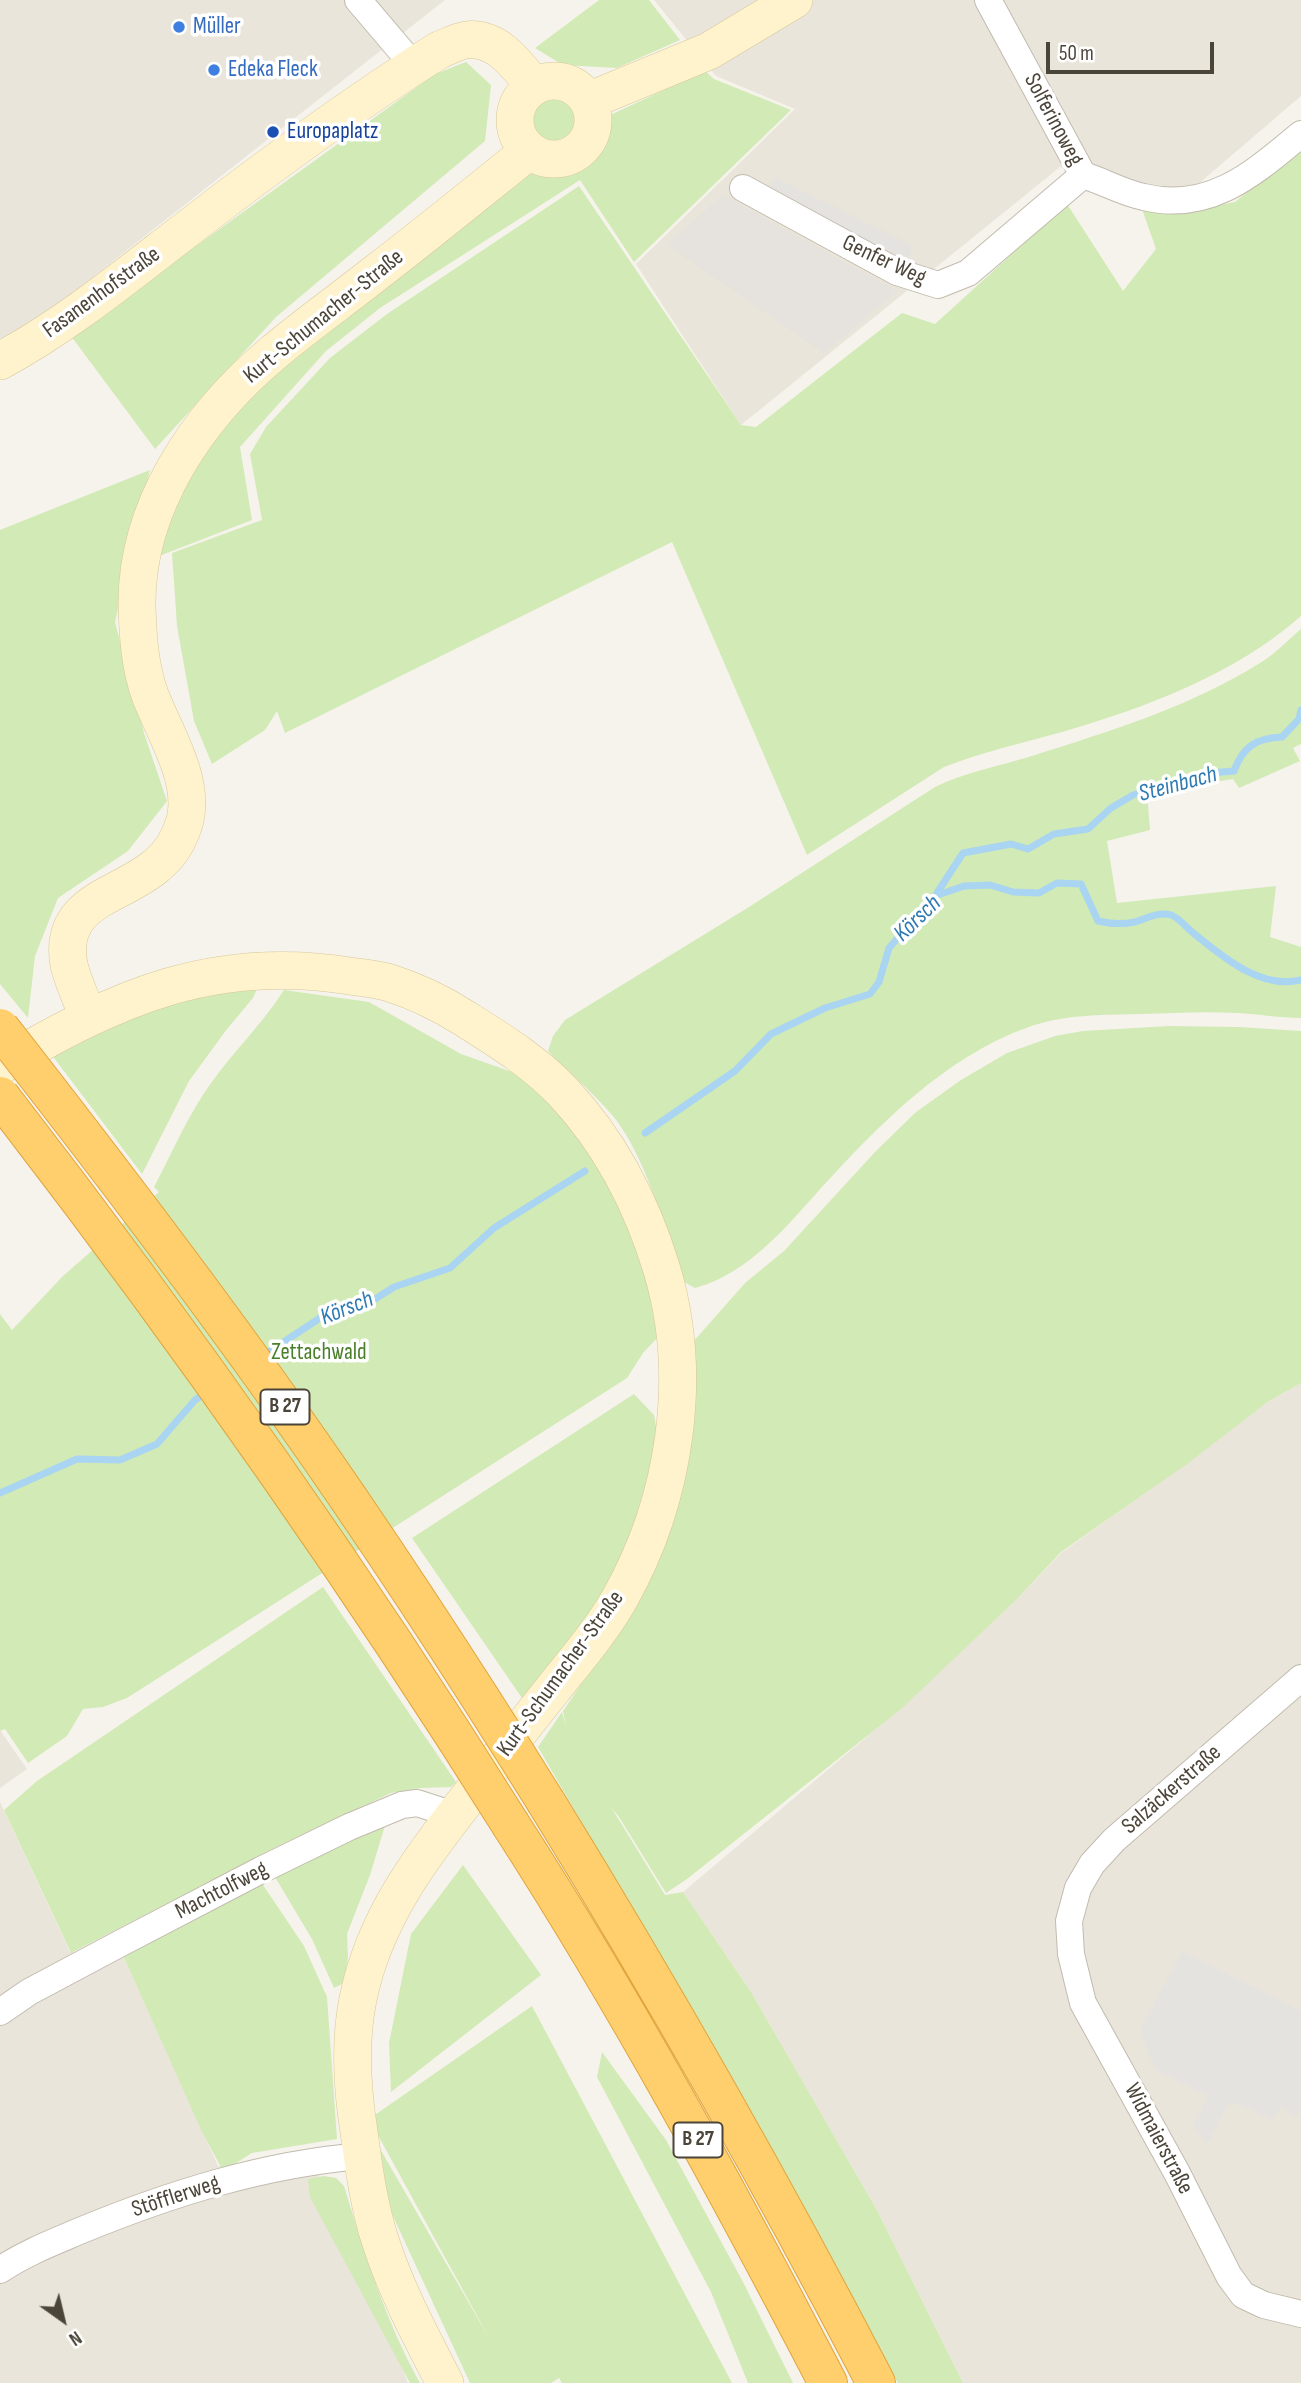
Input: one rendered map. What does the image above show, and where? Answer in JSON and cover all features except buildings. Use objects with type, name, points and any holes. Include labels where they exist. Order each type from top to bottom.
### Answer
[{"type":"highway","name":"B 27","points":[[0,1028],[121,1185],[292,1417],[434,1627],[546,1801],[637,1950],[774,2190],[876,2383]]},
{"type":"highway","name":"B 27","points":[[0,1096],[168,1317],[280,1474],[400,1650],[611,1987],[724,2184],[828,2383]]},
{"type":"street","points":[[359,0],[414,66],[439,51],[466,40],[493,44],[512,59],[534,86]]},
{"type":"street","points":[[588,101],[709,51],[794,0]]},
{"type":"street","name":"Solferinoweg","points":[[988,0],[1083,175],[1143,197],[1184,201],[1216,194],[1237,183],[1258,170],[1301,134]]},
{"type":"street","name":"Fasanenhofstraße","points":[[0,361],[28,346],[78,312],[286,154],[414,66]]},
{"type":"street","points":[[549,81],[564,82],[578,89],[588,101],[593,118],[590,136],[579,150],[563,159],[545,159],[529,151],[517,136],[514,117],[520,99],[534,86],[549,81]]},
{"type":"street","name":"Kurt-Schumacher-Straße","points":[[445,2383],[410,2313],[382,2245],[370,2205],[353,2092],[352,2040],[364,1973],[382,1924],[397,1895],[454,1815],[590,1642],[618,1601],[652,1529],[674,1431],[677,1382],[673,1309],[647,1225],[625,1179],[599,1136],[560,1089],[514,1050],[448,1007],[389,982],[324,972],[266,969],[220,973],[174,984],[88,1017],[69,965],[70,932],[76,919],[107,894],[155,867],[171,852],[181,836],[186,814],[178,760],[172,740],[149,693],[138,645],[136,588],[147,529],[171,474],[209,417],[271,354],[529,151]]},
{"type":"street","name":"Genfer Weg","points":[[743,188],[897,272],[938,285],[968,273],[1083,175]]},
{"type":"street","points":[[0,1066],[88,1017]]},
{"type":"street","name":"Salzäckerstraße","points":[[1069,1921],[1078,1888],[1092,1864],[1114,1840],[1301,1678]]},
{"type":"street","name":"Machtolfweg","points":[[0,2012],[29,1993],[261,1870],[402,1805],[418,1803],[454,1815]]},
{"type":"street","name":"Widmaierstraße","points":[[1069,1921],[1071,1954],[1083,2003],[1177,2173],[1228,2276],[1243,2295],[1264,2305],[1301,2314]]},
{"type":"street","name":"Stöfflerweg","points":[[0,2270],[40,2248],[98,2224],[208,2185],[281,2168],[362,2156]]},
{"type":"shaded area","points":[[0,0],[445,0],[0,350]]},
{"type":"shaded area","points":[[654,0],[1301,0],[1301,96],[1190,191],[1060,167],[741,425],[636,264],[795,109],[716,76]]},
{"type":"shaded area","points":[[775,177],[914,246],[905,263],[767,194]]},
{"type":"shaded area","points":[[723,195],[897,291],[824,353],[667,245]]},
{"type":"shaded area","points":[[1301,1383],[1301,2383],[963,2383],[878,2212],[751,1992],[683,1892],[896,1712],[1018,1598],[1061,1553],[1269,1401]]},
{"type":"shaded area","points":[[0,1730],[27,1769],[0,1788]]},
{"type":"shaded area","points":[[0,1802],[70,1952],[122,1953],[218,2166],[316,2169],[391,2338],[408,2383],[0,2383]]},
{"type":"shaded area","points":[[1182,1951],[1301,2011],[1301,2108],[1296,2117],[1280,2107],[1273,2120],[1230,2101],[1207,2144],[1198,2133],[1193,2125],[1208,2096],[1155,2070],[1140,2030]]},
{"type":"green space","points":[[599,0],[649,0],[680,40],[617,68],[563,65],[535,48]]},
{"type":"green space","points":[[466,62],[491,85],[485,141],[276,317],[155,449],[71,336],[435,74]]},
{"type":"green space","points":[[705,71],[714,79],[791,110],[634,262],[580,180],[380,308],[326,351],[240,447],[252,520],[154,558],[178,485],[273,367],[531,169],[550,172],[585,156],[608,116]]},
{"type":"green space","points":[[552,92],[570,99],[577,117],[570,135],[552,142],[534,135],[527,117],[534,99]]},
{"type":"green space","points":[[1301,147],[1301,616],[1247,656],[1188,687],[1126,712],[944,767],[807,855],[672,542],[285,733],[277,711],[265,730],[212,764],[194,721],[177,626],[172,553],[262,520],[250,454],[266,427],[330,358],[387,314],[579,186],[741,425],[756,427],[902,313],[935,324],[1067,204],[1123,291],[1156,249],[1142,209],[1193,210],[1235,202]]},
{"type":"green space","points":[[150,470],[115,622],[144,733],[167,801],[128,851],[58,898],[35,956],[28,1018],[0,984],[0,530]]},
{"type":"green space","points":[[1301,629],[1301,744],[1293,748],[1300,761],[1239,788],[1233,779],[1147,793],[1150,830],[1107,841],[1117,903],[1276,886],[1270,937],[1301,947],[1301,1018],[1213,1012],[1083,1016],[1026,1028],[968,1057],[915,1095],[749,1260],[732,1272],[695,1288],[680,1280],[654,1195],[625,1133],[605,1107],[548,1051],[553,1036],[565,1020],[749,907],[935,787],[970,773],[1032,756],[1149,717],[1206,693],[1260,663]]},
{"type":"green space","points":[[255,986],[253,998],[189,1081],[142,1174],[51,1054],[116,1020],[184,999]]},
{"type":"green space","name":"Zettachwald","points":[[284,990],[369,1002],[461,1054],[532,1079],[587,1138],[647,1261],[659,1336],[643,1353],[627,1378],[127,1698],[103,1707],[83,1709],[67,1736],[28,1763],[5,1729],[0,1731],[0,1314],[12,1330],[63,1276],[159,1192],[154,1187],[203,1095]]},
{"type":"green space","points":[[1169,1026],[1301,1031],[1301,1383],[1269,1401],[1187,1464],[1061,1552],[1017,1599],[901,1709],[666,1893],[611,1807],[665,1895],[683,1892],[751,1992],[878,2212],[963,2383],[898,2383],[769,2148],[538,1747],[562,1712],[566,1726],[563,1711],[633,1608],[686,1473],[696,1381],[693,1342],[745,1283],[784,1251],[876,1151],[916,1112],[961,1080],[1007,1053],[1055,1036],[1083,1031]]},
{"type":"green space","points":[[634,1394],[654,1415],[663,1468],[611,1596],[522,1698],[412,1538]]},
{"type":"green space","points":[[323,1587],[456,1782],[451,1787],[391,1793],[278,1846],[71,1953],[4,1810],[37,1781]]},
{"type":"green space","points":[[387,1819],[370,1875],[347,1934],[348,1957],[344,1983],[334,1988],[312,1939],[272,1872]]},
{"type":"green space","points":[[463,1865],[541,1975],[391,2092],[389,2043],[411,1934]]},
{"type":"green space","points":[[259,1879],[304,1946],[327,1997],[337,2139],[252,2153],[223,2171],[202,2132],[122,1953]]},
{"type":"green space","points":[[532,2006],[732,2383],[562,2383],[559,2378],[551,2383],[470,2383],[392,2214],[375,2140],[492,2343],[369,2119]]},
{"type":"green space","points":[[602,2052],[666,2140],[743,2282],[793,2383],[748,2383],[711,2292],[597,2077]]},
{"type":"green space","points":[[324,2176],[336,2178],[344,2186],[386,2311],[420,2383],[410,2383],[310,2197],[308,2179]]},
{"type":"waterway","name":"Steinbach","points":[[935,896],[963,853],[1011,844],[1028,849],[1054,834],[1088,829],[1111,808],[1133,795],[1200,774],[1234,771],[1242,755],[1252,745],[1265,739],[1282,737],[1299,719],[1301,710]]},
{"type":"waterway","name":"Körsch","points":[[645,1133],[735,1071],[771,1034],[825,1008],[870,994],[879,982],[889,948],[935,896],[964,886],[990,885],[1013,892],[1039,893],[1057,883],[1081,884],[1098,921],[1125,924],[1157,915],[1171,915],[1242,969],[1271,980],[1301,980]]},
{"type":"waterway","name":"Körsch","points":[[261,1357],[320,1318],[369,1303],[394,1287],[450,1268],[494,1228],[585,1171]]},
{"type":"waterway","name":"Körsch","points":[[0,1493],[77,1459],[120,1460],[157,1444],[195,1400],[207,1392]]},
{"type":"place","name":"Müller","points":[[179,27]]},
{"type":"place","name":"Edeka Fleck","points":[[214,70]]},
{"type":"place","name":"Europaplatz","points":[[273,132]]}]
